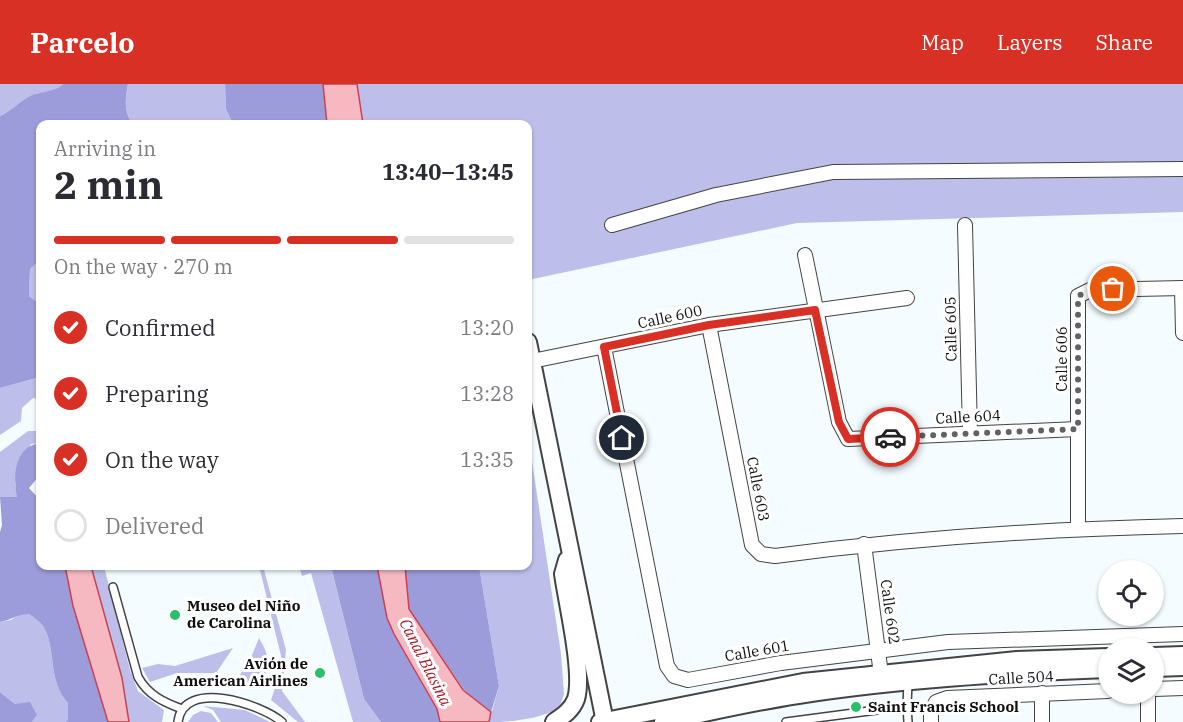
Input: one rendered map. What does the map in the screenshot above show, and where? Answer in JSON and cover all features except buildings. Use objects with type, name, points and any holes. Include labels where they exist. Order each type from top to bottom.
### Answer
[{"type":"street","points":[[612,225],[716,195],[833,172],[1183,169]]},
{"type":"street","name":"Calle 605","points":[[965,225],[970,433]]},
{"type":"street","points":[[805,255],[815,310]]},
{"type":"street","points":[[1183,288],[1183,333]]},
{"type":"street","name":"Calle 606","points":[[1078,529],[1078,296],[1090,290],[1183,288]]},
{"type":"street","name":"Calle 600","points":[[532,361],[709,325],[907,298]]},
{"type":"street","name":"Calle 604","points":[[815,310],[839,422],[848,439],[1078,429]]},
{"type":"street","name":"Calle 603","points":[[709,325],[752,545],[761,554],[775,556],[864,544]]},
{"type":"street","name":"Calle 601","points":[[604,347],[667,666],[674,676],[688,680],[781,663],[948,642],[1098,641]]},
{"type":"street","points":[[532,361],[603,722],[767,687],[882,679],[1017,660],[1098,657]]},
{"type":"street","points":[[864,544],[1078,529],[1183,526]]},
{"type":"street","name":"Calle 602","points":[[864,544],[882,679]]},
{"type":"street","points":[[554,722],[572,708],[577,693],[577,671],[563,574],[569,550]]},
{"type":"street","name":"Calle 601","points":[[1143,638],[1183,633]]},
{"type":"street","points":[[1164,656],[1183,655]]},
{"type":"street","points":[[1164,668],[1183,667]]},
{"type":"street","points":[[907,676],[1098,669]]},
{"type":"street","points":[[663,722],[882,679]]},
{"type":"street","points":[[1164,689],[1183,688]]},
{"type":"street","name":"Calle 504","points":[[931,722],[931,713],[936,702],[947,698],[1098,691]]},
{"type":"street","points":[[1042,693],[1042,722]]},
{"type":"street","points":[[1148,704],[1148,722]]},
{"type":"lane","points":[[113,587],[138,677],[144,688],[154,697],[182,709]]},
{"type":"lane","points":[[907,676],[908,722]]},
{"type":"lane","points":[[178,722],[182,709],[197,700],[227,699],[265,711],[282,722]]},
{"type":"lane","points":[[786,722],[908,706]]},
{"type":"lane","points":[[845,713],[846,722]]},
{"type":"shaded area","points":[[0,84],[63,84],[51,91],[28,97],[0,116]]},
{"type":"shaded area","points":[[63,84],[128,84],[126,105],[130,120],[36,120],[36,264],[30,269],[29,296],[36,301],[36,378],[0,388],[0,116],[28,97]]},
{"type":"shaded area","points":[[128,84],[225,84],[226,109],[231,120],[130,120],[126,95]]},
{"type":"shaded area","points":[[225,84],[323,84],[327,120],[231,120],[226,109]]},
{"type":"shaded area","points":[[357,84],[1183,84],[1183,212],[797,223],[532,279],[532,120],[362,120]]},
{"type":"shaded area","points":[[36,264],[36,301],[29,296],[30,269]]},
{"type":"shaded area","points":[[36,378],[36,398],[33,398],[22,408],[21,421],[0,435],[0,388]]},
{"type":"shaded area","points":[[28,431],[36,431],[36,443],[31,444],[15,484],[18,497],[0,497],[0,452]]},
{"type":"shaded area","points":[[36,444],[36,480],[29,488],[36,496],[36,570],[66,570],[73,606],[108,722],[65,722],[68,720],[68,703],[57,685],[50,644],[43,626],[29,614],[0,622],[0,532],[2,525],[0,497],[17,497],[15,480],[17,464],[20,456]]},
{"type":"shaded area","points":[[532,462],[561,654],[564,694],[559,709],[525,719],[489,722],[499,686],[480,570],[532,570]]},
{"type":"shaded area","points":[[92,570],[105,570],[130,670],[138,691],[164,710],[162,722],[129,722],[122,678]]},
{"type":"shaded area","points":[[260,570],[264,570],[286,650],[282,691],[305,722],[298,722],[271,700],[283,664]]},
{"type":"shaded area","points":[[300,570],[332,570],[364,699],[381,722],[353,722],[311,573],[302,576]]},
{"type":"shaded area","points":[[332,570],[378,570],[387,618],[437,709],[440,722],[381,722],[364,699]]},
{"type":"shaded area","points":[[405,570],[480,570],[499,686],[491,712],[464,690],[409,609]]},
{"type":"shaded area","points":[[20,614],[29,614],[43,626],[47,635],[57,685],[68,703],[68,720],[65,722],[32,722],[37,715],[15,704],[0,692],[0,622],[11,620]]},
{"type":"shaded area","points":[[259,638],[266,652],[268,663],[261,681],[255,688],[237,679],[250,660]]},
{"type":"shaded area","points":[[233,648],[216,673],[177,673],[150,682],[142,668],[158,664],[175,666]]},
{"type":"shaded area","points":[[0,692],[15,704],[30,702],[37,715],[32,722],[0,722]]},
{"type":"shaded area","points":[[203,706],[245,710],[270,722],[221,722],[213,710]]},
{"type":"shaded area","points":[[201,711],[211,713],[218,722],[188,722],[193,715]]},
{"type":"water","points":[[323,84],[357,84],[362,120],[327,120]]},
{"type":"water","points":[[66,570],[92,570],[122,678],[129,722],[108,722],[73,606]]},
{"type":"water","name":"Canal Blasina","points":[[378,570],[405,570],[409,609],[463,690],[491,712],[489,722],[440,722],[437,709],[387,618]]},
{"type":"way so far","points":[[890,437],[1078,429],[1078,296],[1090,290],[1113,289]]},
{"type":"place","name":"Museo del Niño de Carolina","points":[[175,615]]},
{"type":"place","name":"Avión de American Airlines","points":[[320,673]]},
{"type":"place","name":"Saint Francis School","points":[[856,707]]},
{"type":"route","points":[[622,438],[604,347],[709,325],[815,310],[839,422],[848,439],[890,437]]}]
